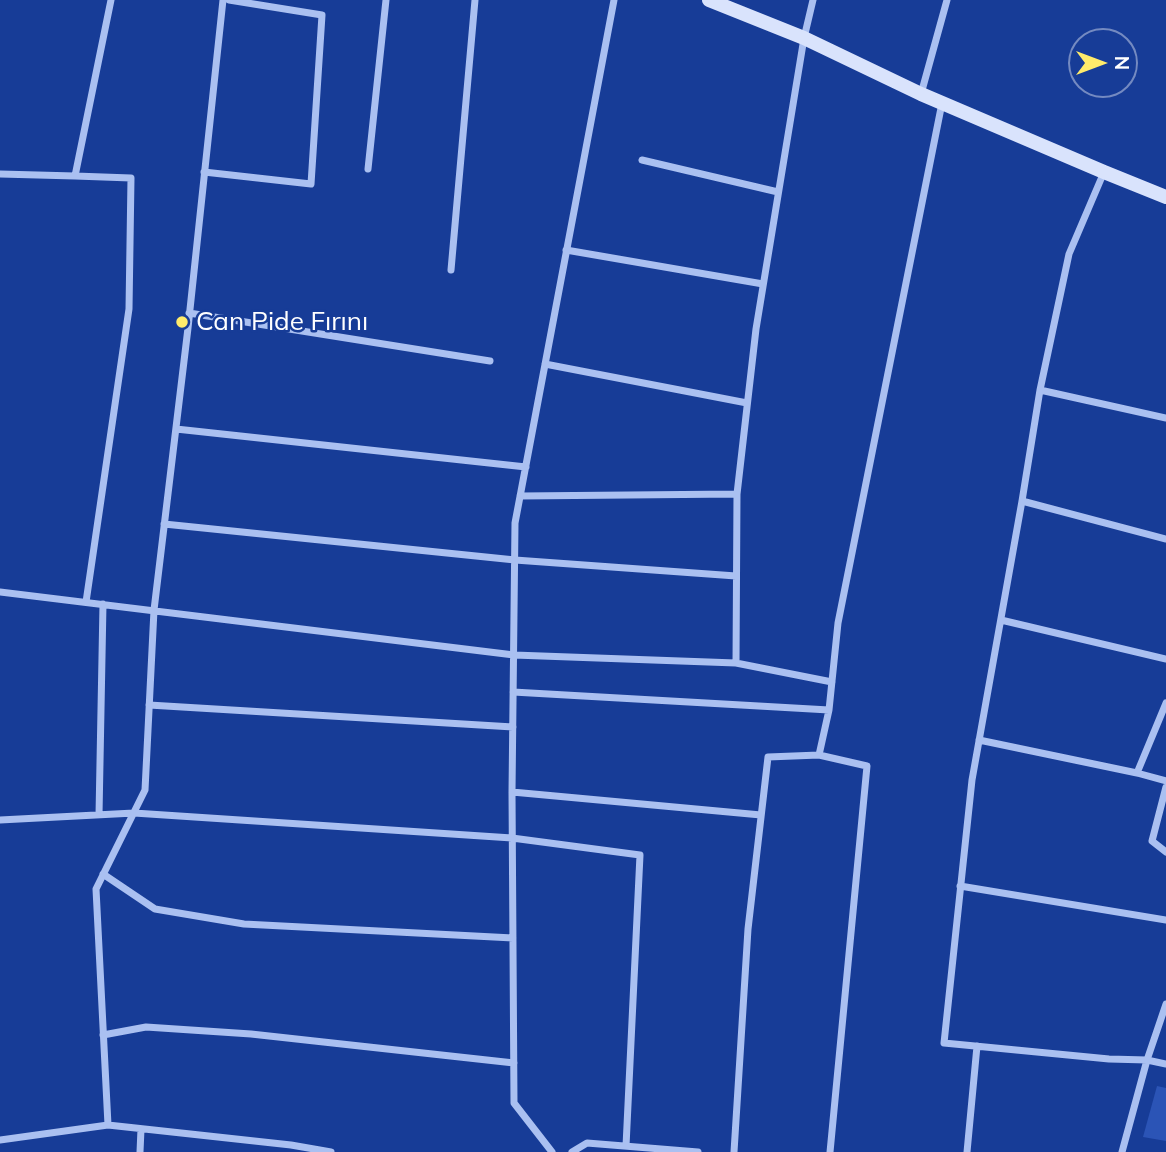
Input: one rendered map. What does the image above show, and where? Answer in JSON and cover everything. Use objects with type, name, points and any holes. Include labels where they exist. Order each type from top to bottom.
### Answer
[{"type":"main road","points":[[709,0],[804,38],[921,94],[1166,197]]},
{"type":"street","points":[[75,176],[111,0]]},
{"type":"street","points":[[108,1125],[96,889],[145,790],[154,610],[223,0]]},
{"type":"street","points":[[204,172],[311,184],[322,15],[229,0]]},
{"type":"street","points":[[368,169],[387,0]]},
{"type":"street","points":[[450,270],[475,0]]},
{"type":"street","points":[[552,1152],[514,1103],[512,792],[515,523],[614,0]]},
{"type":"street","points":[[736,663],[737,494],[747,403],[778,192],[813,0]]},
{"type":"street","points":[[921,94],[947,0]]},
{"type":"street","points":[[818,755],[829,710],[838,623],[942,103]]},
{"type":"street","points":[[642,160],[778,192]]},
{"type":"street","points":[[1104,172],[1069,254],[1040,390],[972,780],[944,1043],[1109,1059],[1147,1060],[1166,1064]]},
{"type":"street","points":[[0,174],[131,178],[128,309],[86,602]]},
{"type":"street","points":[[566,250],[763,284]]},
{"type":"street","points":[[189,313],[490,361]]},
{"type":"street","points":[[545,364],[747,403]]},
{"type":"street","points":[[1040,390],[1165,416]]},
{"type":"street","points":[[176,429],[526,467]]},
{"type":"street","points":[[520,496],[737,494]]},
{"type":"street","points":[[1022,501],[1166,539]]},
{"type":"street","points":[[164,524],[515,559],[736,576]]},
{"type":"street","points":[[0,592],[514,655],[736,663],[832,682]]},
{"type":"street","points":[[99,815],[103,604]]},
{"type":"street","points":[[1001,620],[1166,659]]},
{"type":"street","points":[[513,692],[829,710]]},
{"type":"street","points":[[1137,773],[1166,703]]},
{"type":"street","points":[[149,705],[513,727]]},
{"type":"street","points":[[979,740],[1166,781]]},
{"type":"street","points":[[734,1152],[748,929],[768,757],[818,755],[867,766],[830,1152]]},
{"type":"street","points":[[1166,787],[1152,841],[1166,852]]},
{"type":"street","points":[[512,792],[761,815]]},
{"type":"street","points":[[0,820],[134,813],[512,838],[640,855],[626,1146]]},
{"type":"street","points":[[103,874],[155,909],[244,924],[513,938]]},
{"type":"street","points":[[960,886],[1166,920]]},
{"type":"street","points":[[1122,1152],[1147,1060],[1166,1004]]},
{"type":"street","points":[[103,1035],[146,1027],[251,1034],[514,1063]]},
{"type":"street","points":[[967,1152],[976,1046]]},
{"type":"street","points":[[0,1140],[108,1125],[291,1145],[331,1152]]},
{"type":"street","points":[[140,1152],[141,1129]]},
{"type":"street","points":[[572,1152],[587,1143],[698,1152]]},
{"type":"shaded area","points":[[1157,1086],[1166,1088],[1166,1141],[1143,1137]]},
{"type":"place","name":"Can Pide Fırını","points":[[182,322]]}]
